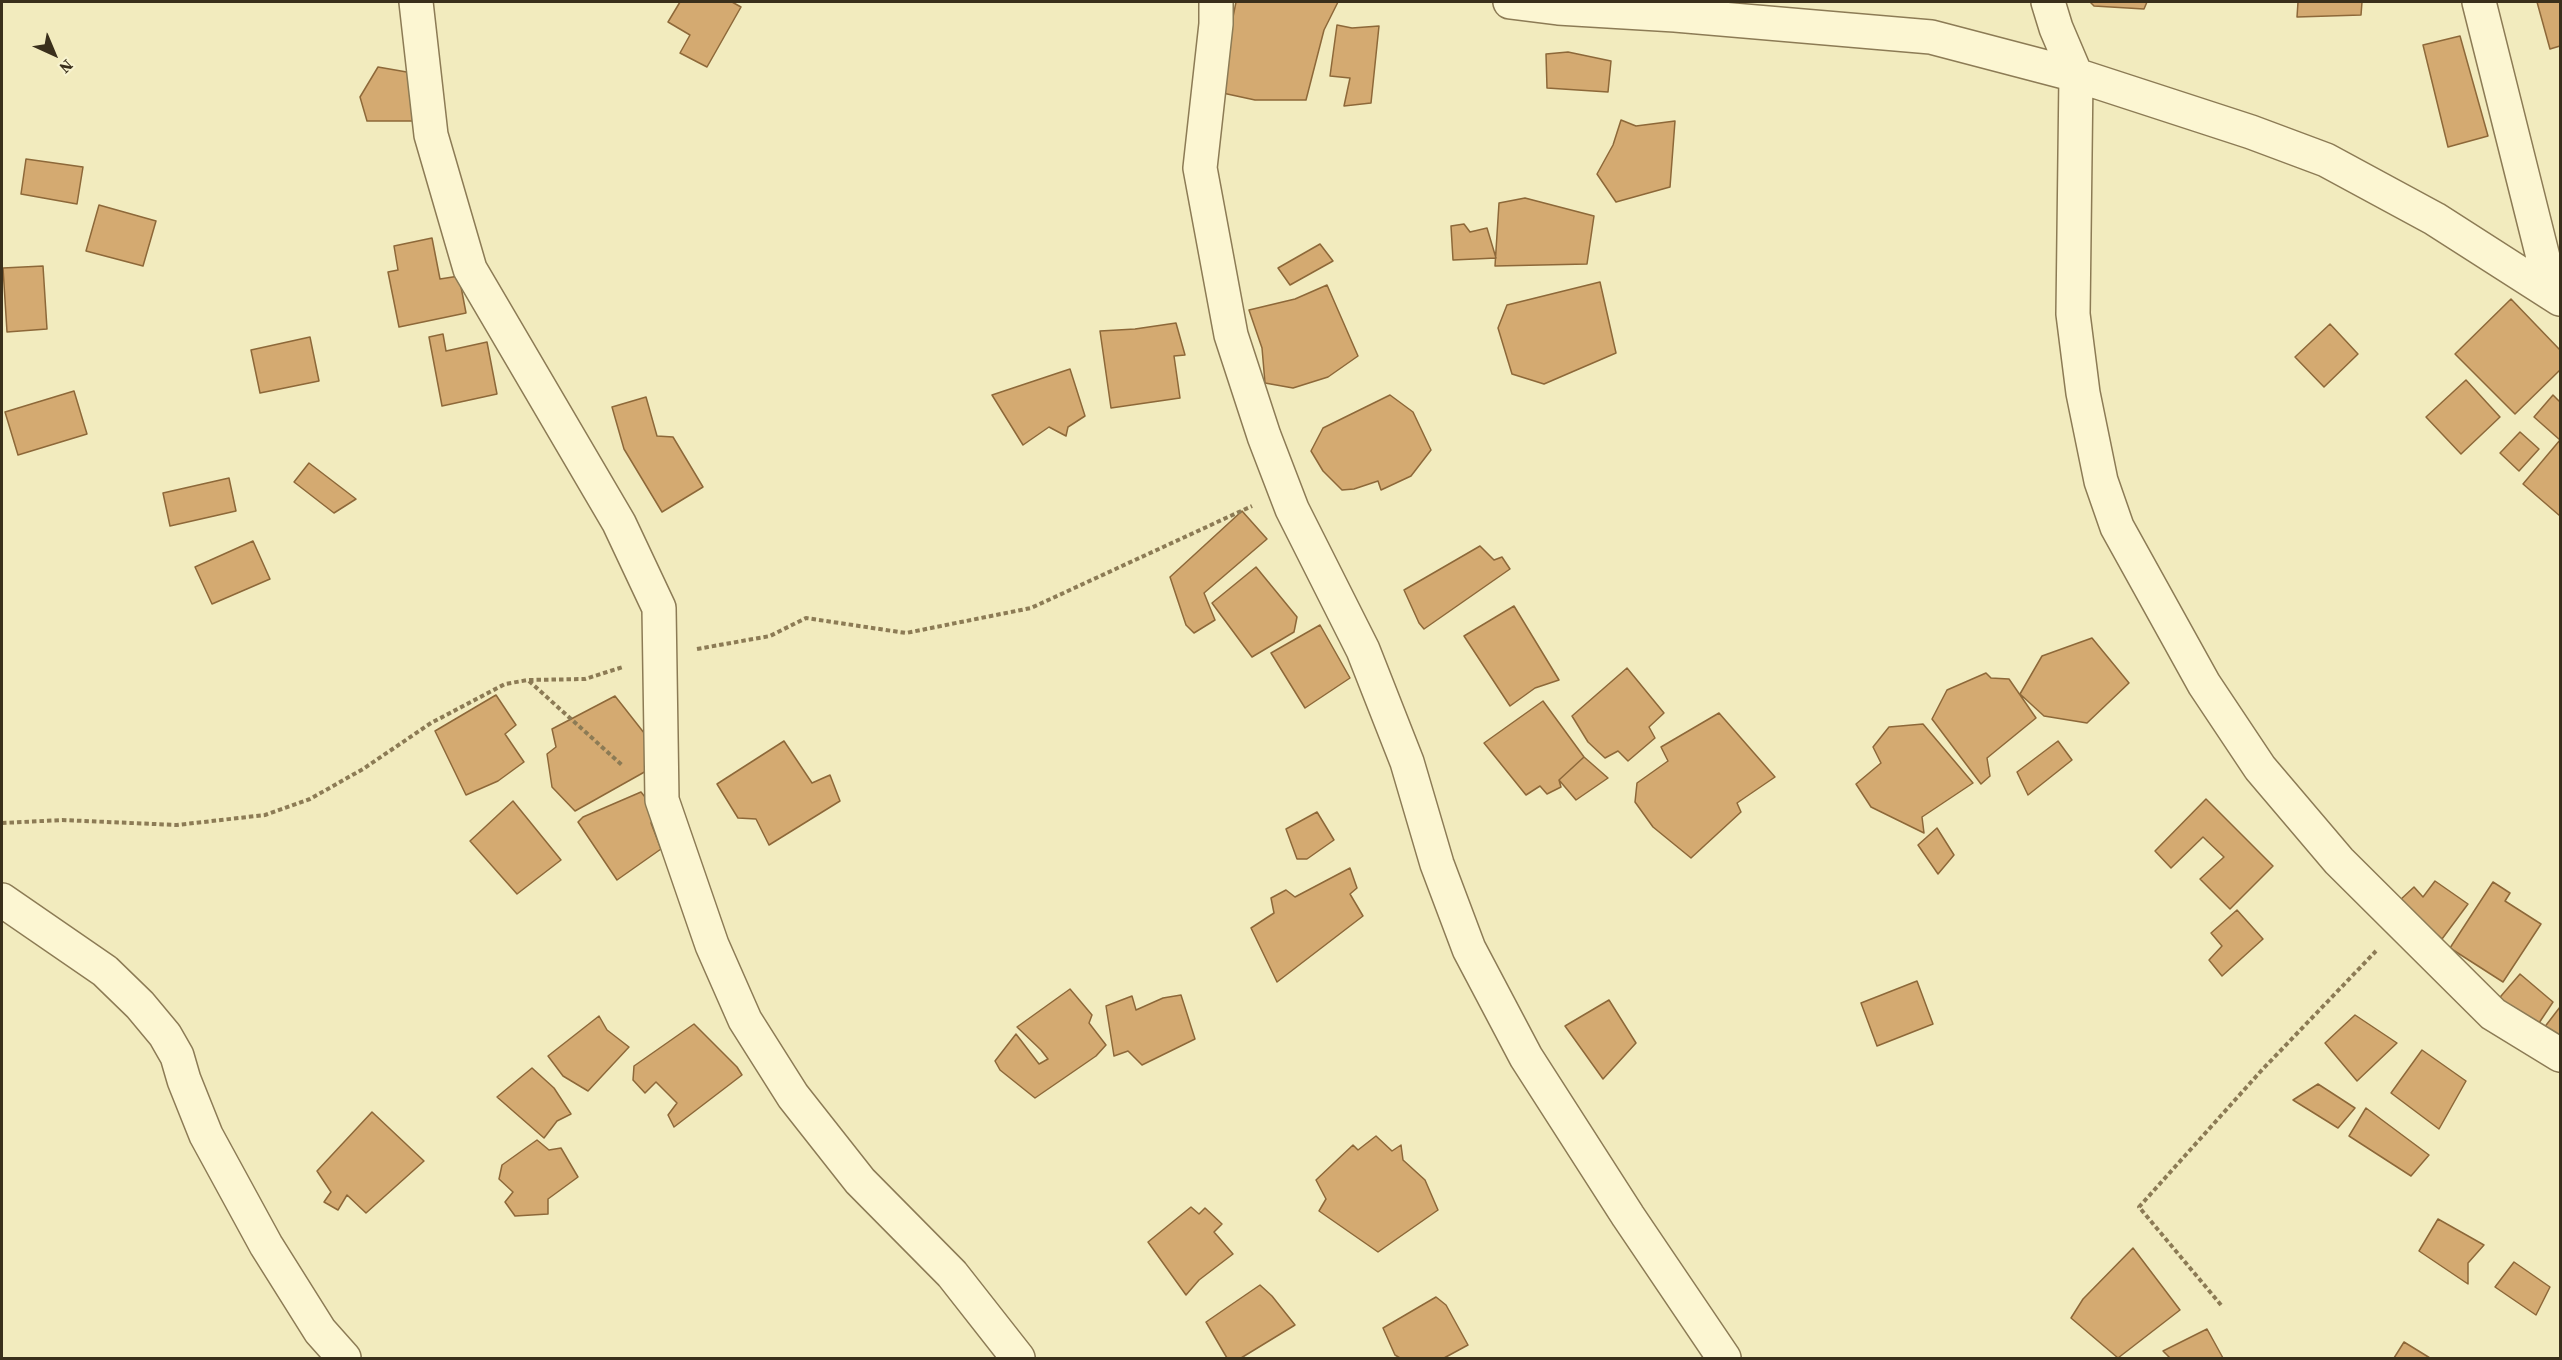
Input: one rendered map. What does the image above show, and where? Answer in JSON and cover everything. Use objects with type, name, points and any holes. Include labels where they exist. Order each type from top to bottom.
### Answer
[{"type":"street","points":[[416,2],[431,135],[470,269],[619,523],[659,608],[662,800],[712,945],[740,1009],[793,1096],[860,1181],[952,1274],[1018,1359]]},
{"type":"street","points":[[1216,2],[1216,24],[1200,168],[1231,335],[1264,436],[1292,509],[1363,650],[1407,762],[1437,864],[1469,949],[1526,1057],[1724,1359]]},
{"type":"street","points":[[1510,2],[1558,8],[1699,16],[1931,37],[2076,75],[2251,132],[2326,160],[2435,219],[2556,296]]},
{"type":"street","points":[[2048,2],[2056,28],[2076,75],[2073,314],[2083,393],[2101,481],[2117,527],[2204,684],[2260,768],[2339,861],[2493,1014],[2560,1055]]},
{"type":"street","points":[[2479,2],[2556,296]]},
{"type":"street","points":[[2,900],[105,971],[140,1005],[165,1035],[177,1056],[206,1135],[266,1245],[320,1331],[344,1359]]},
{"type":"path","points":[[528,680],[662,800]]},
{"type":"path","points":[[2221,1305],[2139,1207],[2261,1071],[2402,924]]},
{"type":"building","points":[[680,2],[732,2],[741,7],[707,67],[680,53],[690,35],[668,22]]},
{"type":"building","points":[[1236,2],[1338,2],[1324,30],[1306,100],[1255,100],[1218,92]]},
{"type":"building","points":[[2090,2],[2147,2],[2144,9],[2094,6]]},
{"type":"building","points":[[2298,2],[2362,2],[2361,15],[2297,17]]},
{"type":"building","points":[[2537,2],[2560,2],[2560,46],[2550,49]]},
{"type":"building","points":[[1337,25],[1352,28],[1379,26],[1371,103],[1344,106],[1350,78],[1330,76]]},
{"type":"building","points":[[2460,36],[2488,136],[2448,147],[2423,45]]},
{"type":"building","points":[[1568,52],[1611,61],[1608,92],[1547,88],[1546,54]]},
{"type":"building","points":[[378,67],[424,75],[417,121],[367,121],[360,97]]},
{"type":"building","points":[[1621,120],[1636,126],[1675,121],[1670,187],[1616,202],[1597,174],[1613,145]]},
{"type":"building","points":[[26,159],[83,167],[77,204],[21,194]]},
{"type":"building","points":[[1525,198],[1594,216],[1587,264],[1495,266],[1499,203]]},
{"type":"building","points":[[99,205],[156,221],[143,266],[86,251]]},
{"type":"building","points":[[1464,224],[1470,232],[1487,228],[1496,258],[1453,260],[1451,226]]},
{"type":"building","points":[[432,238],[440,279],[459,276],[466,313],[399,327],[388,272],[398,270],[394,246]]},
{"type":"building","points":[[1320,244],[1333,261],[1290,285],[1278,268]]},
{"type":"building","points":[[43,266],[47,329],[7,332],[3,268]]},
{"type":"building","points":[[1600,282],[1616,353],[1544,384],[1512,374],[1498,328],[1507,305]]},
{"type":"building","points":[[1327,285],[1358,356],[1328,377],[1293,388],[1265,383],[1262,348],[1249,310],[1295,299]]},
{"type":"building","points":[[2511,299],[2560,350],[2560,370],[2515,414],[2455,354]]},
{"type":"building","points":[[1176,323],[1185,355],[1174,356],[1180,398],[1111,408],[1100,331]]},
{"type":"building","points":[[2330,324],[2358,354],[2324,387],[2295,357]]},
{"type":"building","points":[[443,334],[446,351],[487,342],[497,394],[442,406],[429,337]]},
{"type":"building","points":[[310,337],[319,381],[260,393],[251,350]]},
{"type":"building","points":[[1070,369],[1085,416],[1068,427],[1066,436],[1049,427],[1023,445],[992,395]]},
{"type":"building","points":[[2466,380],[2500,417],[2461,454],[2426,417]]},
{"type":"building","points":[[74,391],[87,434],[18,455],[5,412]]},
{"type":"building","points":[[1390,395],[1413,412],[1431,450],[1411,476],[1381,490],[1378,481],[1354,489],[1342,490],[1323,471],[1311,451],[1323,428]]},
{"type":"building","points":[[2553,395],[2560,402],[2560,440],[2534,417]]},
{"type":"building","points":[[646,397],[657,436],[673,437],[703,487],[662,512],[624,449],[612,407]]},
{"type":"building","points":[[2520,432],[2539,449],[2519,471],[2500,453]]},
{"type":"building","points":[[2560,440],[2560,516],[2523,484]]},
{"type":"building","points":[[309,463],[356,499],[334,513],[294,482]]},
{"type":"building","points":[[229,478],[236,511],[170,526],[163,493]]},
{"type":"building","points":[[1242,511],[1267,539],[1204,593],[1215,620],[1194,633],[1186,625],[1170,577]]},
{"type":"building","points":[[253,541],[270,579],[212,604],[195,567]]},
{"type":"building","points":[[1480,546],[1494,560],[1502,557],[1510,569],[1424,629],[1404,590]]},
{"type":"building","points":[[1256,567],[1297,617],[1294,632],[1252,657],[1212,603]]},
{"type":"building","points":[[1514,606],[1559,680],[1535,688],[1510,706],[1464,636]]},
{"type":"building","points":[[1320,625],[1350,678],[1305,708],[1271,653]]},
{"type":"building","points":[[2092,638],[2129,683],[2087,723],[2044,716],[2020,694],[2042,656]]},
{"type":"building","points":[[1627,668],[1664,713],[1649,727],[1655,738],[1628,761],[1618,751],[1605,758],[1588,742],[1572,716]]},
{"type":"building","points":[[1986,673],[1991,678],[2009,679],[2036,718],[1987,758],[1990,776],[1981,784],[1932,719],[1947,690]]},
{"type":"building","points":[[496,695],[516,725],[505,734],[524,762],[498,781],[466,795],[435,731]]},
{"type":"building","points":[[615,696],[652,743],[648,770],[575,811],[552,787],[547,754],[556,747],[552,729]]},
{"type":"building","points":[[1543,701],[1584,757],[1559,780],[1561,787],[1547,794],[1540,786],[1526,795],[1484,743]]},
{"type":"building","points":[[1719,713],[1775,777],[1737,803],[1741,812],[1691,858],[1653,827],[1635,802],[1637,783],[1668,761],[1661,747]]},
{"type":"building","points":[[1923,724],[1973,783],[1922,817],[1924,833],[1871,807],[1856,784],[1881,763],[1873,747],[1889,727]]},
{"type":"building","points":[[784,741],[812,783],[830,775],[840,801],[769,845],[756,819],[738,818],[717,784]]},
{"type":"building","points":[[2058,741],[2072,760],[2028,795],[2017,772]]},
{"type":"building","points":[[1584,757],[1608,778],[1576,800],[1559,780]]},
{"type":"building","points":[[641,792],[661,817],[651,823],[661,849],[617,880],[578,822],[583,817]]},
{"type":"building","points":[[2206,799],[2273,866],[2230,909],[2200,879],[2224,857],[2203,837],[2171,868],[2155,851]]},
{"type":"building","points":[[513,801],[561,860],[517,894],[470,841]]},
{"type":"building","points":[[1317,812],[1334,840],[1307,859],[1297,859],[1286,829]]},
{"type":"building","points":[[1937,828],[1954,855],[1938,874],[1918,845]]},
{"type":"building","points":[[1350,868],[1357,888],[1350,894],[1363,916],[1277,982],[1251,928],[1274,913],[1271,898],[1286,890],[1295,897]]},
{"type":"building","points":[[2435,881],[2468,904],[2442,939],[2399,901],[2414,887],[2423,897]]},
{"type":"building","points":[[2493,882],[2510,893],[2505,901],[2541,924],[2503,982],[2450,948]]},
{"type":"building","points":[[2237,910],[2263,939],[2222,976],[2209,960],[2222,946],[2211,933]]},
{"type":"building","points":[[2520,974],[2553,1002],[2535,1029],[2495,1003]]},
{"type":"building","points":[[1917,981],[1933,1024],[1877,1046],[1861,1003]]},
{"type":"building","points":[[1070,989],[1092,1015],[1089,1023],[1106,1045],[1096,1056],[1035,1098],[1000,1070],[995,1061],[1016,1034],[1039,1064],[1048,1059],[1017,1027]]},
{"type":"building","points":[[1181,995],[1195,1039],[1142,1065],[1128,1051],[1114,1056],[1106,1006],[1132,996],[1136,1010],[1163,998]]},
{"type":"building","points":[[1609,1000],[1636,1043],[1603,1079],[1565,1026]]},
{"type":"building","points":[[2560,1007],[2560,1047],[2537,1037]]},
{"type":"building","points":[[2355,1015],[2397,1043],[2357,1081],[2325,1043]]},
{"type":"building","points":[[599,1016],[607,1030],[629,1047],[588,1091],[563,1076],[548,1056]]},
{"type":"building","points":[[694,1024],[737,1067],[742,1075],[674,1127],[668,1115],[677,1103],[656,1082],[645,1093],[633,1080],[634,1066]]},
{"type":"building","points":[[2422,1050],[2466,1081],[2439,1129],[2391,1093]]},
{"type":"building","points":[[532,1068],[554,1088],[571,1114],[557,1121],[544,1138],[497,1097]]},
{"type":"building","points":[[2318,1084],[2355,1108],[2338,1128],[2293,1100]]},
{"type":"building","points":[[2366,1108],[2429,1155],[2411,1176],[2349,1136]]},
{"type":"building","points":[[372,1112],[424,1161],[366,1213],[347,1195],[338,1210],[324,1202],[331,1192],[317,1171]]},
{"type":"building","points":[[1376,1136],[1392,1151],[1401,1145],[1403,1160],[1425,1180],[1438,1210],[1378,1252],[1319,1211],[1326,1199],[1316,1180],[1353,1145],[1358,1150]]},
{"type":"building","points":[[537,1140],[549,1150],[561,1148],[578,1177],[548,1199],[548,1214],[515,1216],[505,1202],[513,1192],[499,1179],[502,1165]]},
{"type":"building","points":[[1191,1207],[1199,1214],[1205,1208],[1222,1224],[1214,1232],[1233,1254],[1199,1280],[1186,1295],[1148,1242]]},
{"type":"building","points":[[2438,1219],[2484,1245],[2468,1263],[2468,1284],[2419,1251]]},
{"type":"building","points":[[2133,1248],[2180,1310],[2118,1358],[2071,1318],[2083,1299]]},
{"type":"building","points":[[2514,1262],[2550,1287],[2536,1315],[2495,1287]]},
{"type":"building","points":[[1260,1285],[1295,1325],[1241,1358],[1227,1358],[1206,1322]]},
{"type":"building","points":[[1436,1297],[1446,1305],[1468,1345],[1444,1358],[1400,1358],[1395,1355],[1383,1328]]},
{"type":"building","points":[[2207,1329],[2223,1358],[2170,1358],[2163,1351]]},
{"type":"building","points":[[2404,1342],[2430,1358],[2394,1358]]}]
